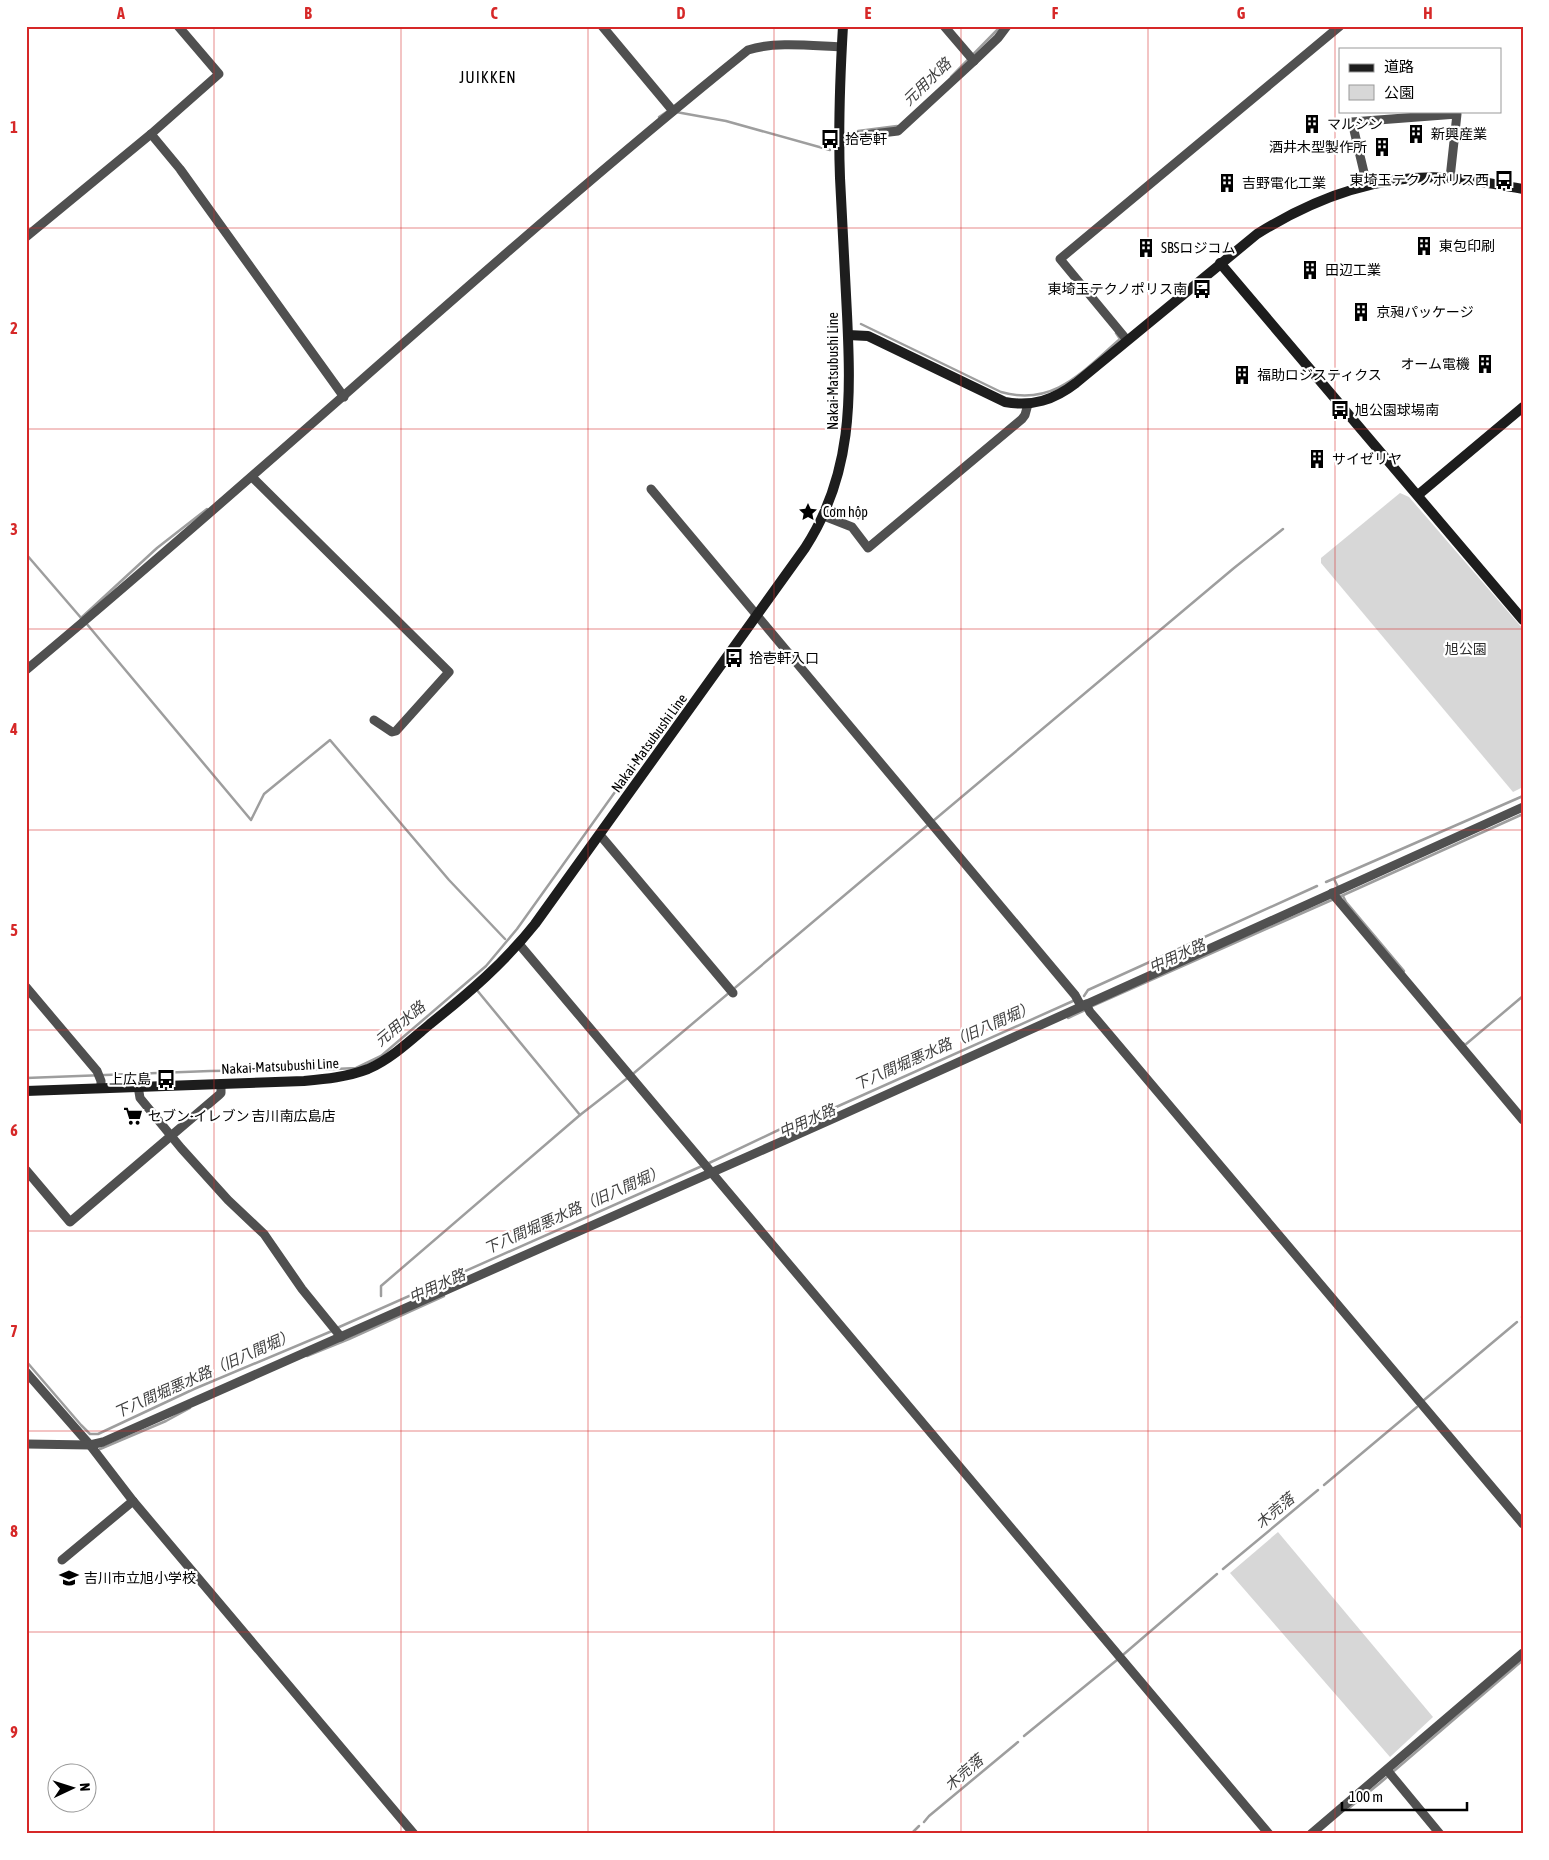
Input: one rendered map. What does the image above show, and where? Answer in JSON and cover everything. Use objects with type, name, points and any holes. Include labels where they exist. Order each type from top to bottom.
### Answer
[{"type":"main road","name":"Nakai-Matsubushi Line","points":[[26,1091],[326,1080],[346,1076],[387,1059],[495,970],[519,944],[600,835],[806,548],[824,516],[838,479],[849,418],[848,335],[840,140],[842,26]]},
{"type":"main road","points":[[848,335],[868,336],[994,397],[1006,402],[1028,404],[1052,398],[1065,392],[1257,234],[1284,217],[1315,202],[1367,185],[1418,179],[1450,178],[1523,189]]},
{"type":"main road","points":[[1220,263],[1523,620]]},
{"type":"main road","points":[[1418,495],[1523,407]]},
{"type":"street","points":[[26,237],[151,134],[219,74],[178,26]]},
{"type":"street","points":[[602,26],[673,111]]},
{"type":"street","points":[[944,26],[974,61]]},
{"type":"street","points":[[840,140],[898,131],[998,38],[1007,26]]},
{"type":"street","points":[[1127,340],[1060,259],[1340,26]]},
{"type":"street","points":[[26,670],[344,397],[570,195],[748,50],[770,46],[842,48]]},
{"type":"street","points":[[1367,185],[1352,122],[1457,114],[1450,178]]},
{"type":"street","points":[[151,134],[180,168],[344,397]]},
{"type":"street","points":[[824,516],[848,525],[868,548],[1022,419],[1028,404]]},
{"type":"street","points":[[252,477],[449,672],[396,731],[392,732],[374,720]]},
{"type":"street","points":[[651,489],[1075,995],[1523,1524]]},
{"type":"street","points":[[26,1444],[90,1445],[103,1442],[1086,1007],[1523,806]]},
{"type":"street","points":[[600,835],[733,993]]},
{"type":"street","points":[[1332,893],[1523,1120]]},
{"type":"street","points":[[519,944],[1269,1834]]},
{"type":"street","points":[[26,987],[97,1071],[101,1087]]},
{"type":"street","points":[[26,1170],[70,1222],[219,1095],[221,1084]]},
{"type":"street","points":[[138,1086],[140,1098],[228,1200],[264,1234],[302,1289],[341,1337]]},
{"type":"street","points":[[26,1372],[90,1445],[133,1501],[414,1834]]},
{"type":"street","points":[[62,1560],[133,1501]]},
{"type":"street","points":[[1311,1834],[1523,1653]]},
{"type":"street","points":[[1387,1770],[1440,1834]]},
{"type":"green space","name":"旭公園","points":[[1400,493],[1409,497],[1523,629],[1523,787],[1513,792],[1321,563],[1321,558]]},
{"type":"green space","points":[[1278,1532],[1433,1717],[1390,1757],[1230,1573]]},
{"type":"waterway","name":"元用水路","points":[[951,77],[1001,26]]},
{"type":"waterway","points":[[659,117],[668,111]]},
{"type":"waterway","points":[[676,112],[726,121],[830,150]]},
{"type":"waterway","name":"元用水路","points":[[858,131],[897,126]]},
{"type":"waterway","points":[[861,324],[1001,392],[1020,395],[1037,395],[1052,390],[1080,374],[1120,339],[1116,333]]},
{"type":"waterway","points":[[81,618],[157,548],[207,509]]},
{"type":"waterway","points":[[933,821],[1283,529]]},
{"type":"waterway","points":[[26,554],[82,619]]},
{"type":"waterway","points":[[86,623],[251,820],[264,794],[330,740],[449,880],[505,939]]},
{"type":"waterway","name":"元用水路","points":[[26,1078],[356,1068],[381,1056],[486,966],[517,929],[640,757]]},
{"type":"waterway","name":"下八間堀悪水路（旧八間堀）","points":[[1326,882],[1523,796]]},
{"type":"waterway","name":"中用水路","points":[[1339,897],[1523,814]]},
{"type":"waterway","points":[[381,1296],[381,1286],[580,1115],[634,1073],[929,824]]},
{"type":"waterway","points":[[1334,879],[1339,889]]},
{"type":"waterway","name":"下八間堀悪水路（旧八間堀）","points":[[1084,996],[1088,990],[1317,886]]},
{"type":"waterway","points":[[1343,896],[1404,971]]},
{"type":"waterway","name":"中用水路","points":[[1090,1007],[1334,899]]},
{"type":"waterway","points":[[476,989],[580,1115]]},
{"type":"waterway","points":[[1463,1043],[1465,1045],[1523,996]]},
{"type":"waterway","name":"下八間堀悪水路（旧八間堀）","points":[[707,1164],[789,1125],[834,1108],[1073,1001]]},
{"type":"waterway","name":"中用水路","points":[[1068,1018],[1085,1010]]},
{"type":"waterway","name":"下八間堀悪水路（旧八間堀）","points":[[337,1328],[702,1166]]},
{"type":"waterway","name":"中用水路","points":[[307,1356],[444,1296]]},
{"type":"waterway","name":"木売落","points":[[1424,1400],[1517,1322]]},
{"type":"waterway","name":"下八間堀悪水路（旧八間堀）","points":[[26,1361],[81,1425],[90,1434],[98,1434],[194,1389],[332,1331]]},
{"type":"waterway","name":"木売落","points":[[1324,1485],[1417,1407]]},
{"type":"waterway","name":"中用水路","points":[[100,1449],[166,1421],[190,1408]]},
{"type":"waterway","name":"木売落","points":[[1223,1569],[1318,1490]]},
{"type":"waterway","name":"木売落","points":[[1124,1654],[1217,1574]]},
{"type":"waterway","name":"木売落","points":[[1024,1736],[1117,1660]]},
{"type":"waterway","points":[[1349,1808],[1523,1660]]},
{"type":"waterway","name":"木売落","points":[[924,1822],[1018,1742]]},
{"type":"waterway","name":"木売落","points":[[911,1834],[919,1826]]},
{"type":"place","name":"マルシン","points":[[1312,124]]},
{"type":"place","name":"新興産業","points":[[1416,134]]},
{"type":"place","name":"拾壱軒","points":[[830,139]]},
{"type":"place","name":"酒井木型製作所","points":[[1382,147]]},
{"type":"place","name":"東埼玉テクノポリス西","points":[[1504,180]]},
{"type":"place","name":"吉野電化工業","points":[[1227,183]]},
{"type":"place","name":"東包印刷","points":[[1424,246]]},
{"type":"place","name":"SBSロジコム","points":[[1146,248]]},
{"type":"place","name":"田辺工業","points":[[1310,270]]},
{"type":"place","name":"東埼玉テクノポリス南","points":[[1202,289]]},
{"type":"place","name":"京昶パッケージ","points":[[1361,312]]},
{"type":"place","name":"オーム電機","points":[[1485,364]]},
{"type":"place","name":"福助ロジスティクス","points":[[1242,375]]},
{"type":"place","name":"旭公園球場南","points":[[1340,410]]},
{"type":"place","name":"サイゼリヤ","points":[[1317,459]]},
{"type":"place","name":"Cơm hộp","points":[[808,512]]},
{"type":"place","name":"拾壱軒入口","points":[[734,658]]},
{"type":"place","name":"上広島","points":[[166,1079]]},
{"type":"place","name":"セブン-イレブン 吉川南広島店","points":[[133,1116]]},
{"type":"place","name":"吉川市立旭小学校","points":[[69,1578]]},
{"type":"district","name":"JUIKKEN","points":[[488,77]]}]
